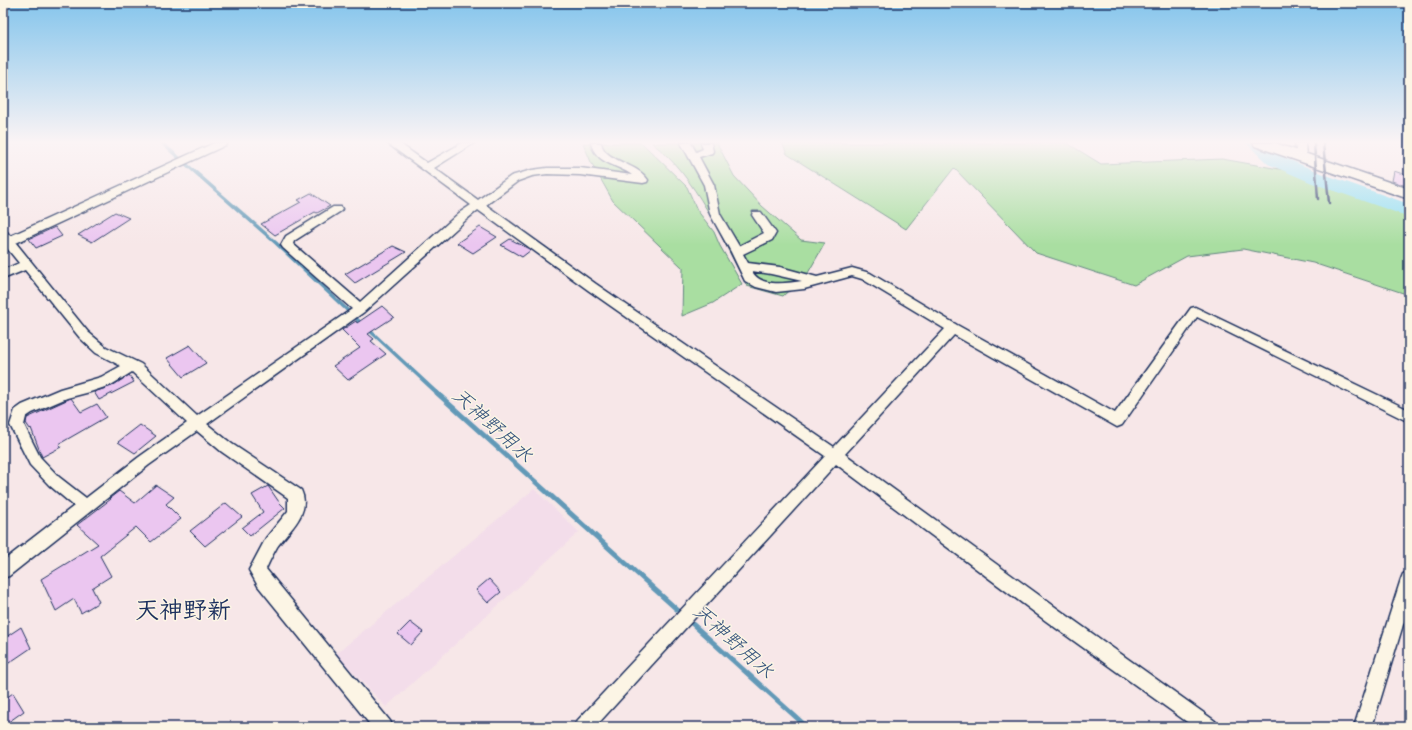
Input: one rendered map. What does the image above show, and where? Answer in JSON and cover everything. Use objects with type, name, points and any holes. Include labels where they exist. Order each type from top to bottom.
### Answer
[{"type":"main road","points":[[1367,177],[1409,194]]},
{"type":"street","points":[[146,177],[5,240],[84,335],[101,350],[132,366],[196,423],[228,448],[296,495],[296,513],[271,543],[257,570],[264,581],[384,727]]},
{"type":"street","points":[[439,177],[592,287],[834,455],[1052,615],[1210,727]]},
{"type":"street","points":[[3,571],[144,461],[360,309],[463,216],[478,204],[507,186],[516,177]]},
{"type":"street","points":[[625,177],[643,180],[640,177]]},
{"type":"street","points":[[705,177],[709,185],[715,214],[737,252],[749,278],[760,284],[776,288],[804,285],[852,272],[866,276],[1117,421],[1195,311],[1409,416]]},
{"type":"street","points":[[337,209],[290,238],[287,245],[360,309]]},
{"type":"street","points":[[737,252],[768,237],[770,233],[757,215]]},
{"type":"street","points":[[3,275],[26,264]]},
{"type":"street","points":[[743,267],[760,267],[817,281]]},
{"type":"street","points":[[583,727],[834,455],[954,328]]},
{"type":"street","points":[[86,507],[54,481],[35,461],[17,425],[20,414],[27,409],[65,393],[90,387],[106,381],[132,366]]},
{"type":"street","points":[[1363,727],[1409,579]]},
{"type":"shaded area","points":[[534,489],[579,532],[386,707],[336,654]]},
{"type":"green space","points":[[599,177],[677,177],[687,187],[697,210],[714,232],[720,246],[742,284],[713,303],[682,316],[683,268],[613,201]]},
{"type":"green space","points":[[685,177],[735,177],[762,206],[801,240],[825,243],[808,273],[783,296],[747,286],[707,209]]},
{"type":"green space","points":[[824,177],[947,177],[906,229]]},
{"type":"green space","points":[[963,177],[1308,177],[1409,208],[1409,295],[1313,263],[1243,249],[1187,256],[1134,285],[1036,253]]},
{"type":"building","points":[[1393,177],[1409,177],[1409,187],[1392,181]]},
{"type":"building","points":[[311,193],[330,206],[317,213],[315,212],[275,235],[261,224],[301,202],[298,200]]},
{"type":"building","points":[[115,212],[129,218],[92,242],[78,235]]},
{"type":"building","points":[[55,227],[62,236],[36,248],[29,239]]},
{"type":"building","points":[[480,227],[497,237],[473,253],[457,243]]},
{"type":"building","points":[[510,239],[531,250],[522,257],[501,245]]},
{"type":"building","points":[[393,246],[406,252],[355,283],[345,274]]},
{"type":"building","points":[[382,306],[394,317],[368,334],[374,339],[371,341],[386,354],[348,380],[333,366],[360,348],[342,330],[356,321],[357,323]]},
{"type":"building","points":[[190,345],[206,363],[183,377],[167,358]]},
{"type":"building","points":[[129,375],[134,382],[99,400],[94,392],[112,386]]},
{"type":"building","points":[[71,398],[81,412],[97,404],[106,417],[59,444],[61,447],[42,457],[31,428],[30,429],[26,423],[27,418]]},
{"type":"building","points":[[140,425],[156,436],[135,453],[118,442]]},
{"type":"building","points":[[156,485],[174,497],[166,504],[181,519],[151,542],[136,527],[100,556],[111,576],[92,588],[99,602],[81,613],[74,599],[56,611],[41,579],[98,544],[77,525],[119,491],[135,503]]},
{"type":"building","points":[[268,486],[285,508],[250,536],[242,528],[263,512],[252,495]]},
{"type":"building","points":[[226,503],[242,517],[205,546],[190,531]]},
{"type":"building","points":[[489,579],[501,592],[488,603],[476,590]]},
{"type":"building","points":[[410,622],[423,632],[411,645],[398,634]]},
{"type":"building","points":[[21,627],[31,648],[3,667],[3,639]]},
{"type":"building","points":[[13,693],[24,711],[3,726],[3,700]]},
{"type":"waterway","name":"天神野用水","points":[[201,177],[276,243],[362,324]]},
{"type":"waterway","points":[[1314,177],[1409,211]]},
{"type":"waterway","name":"天神野用水","points":[[367,328],[438,394]]},
{"type":"waterway","name":"天神野用水","points":[[437,393],[682,614]]},
{"type":"waterway","name":"天神野用水","points":[[687,619],[807,727]]},
{"type":"railway","points":[[1316,177],[1318,199]]},
{"type":"railway","points":[[1326,177],[1329,203]]},
{"type":"district","name":"天神野新","points":[[183,610]]}]
